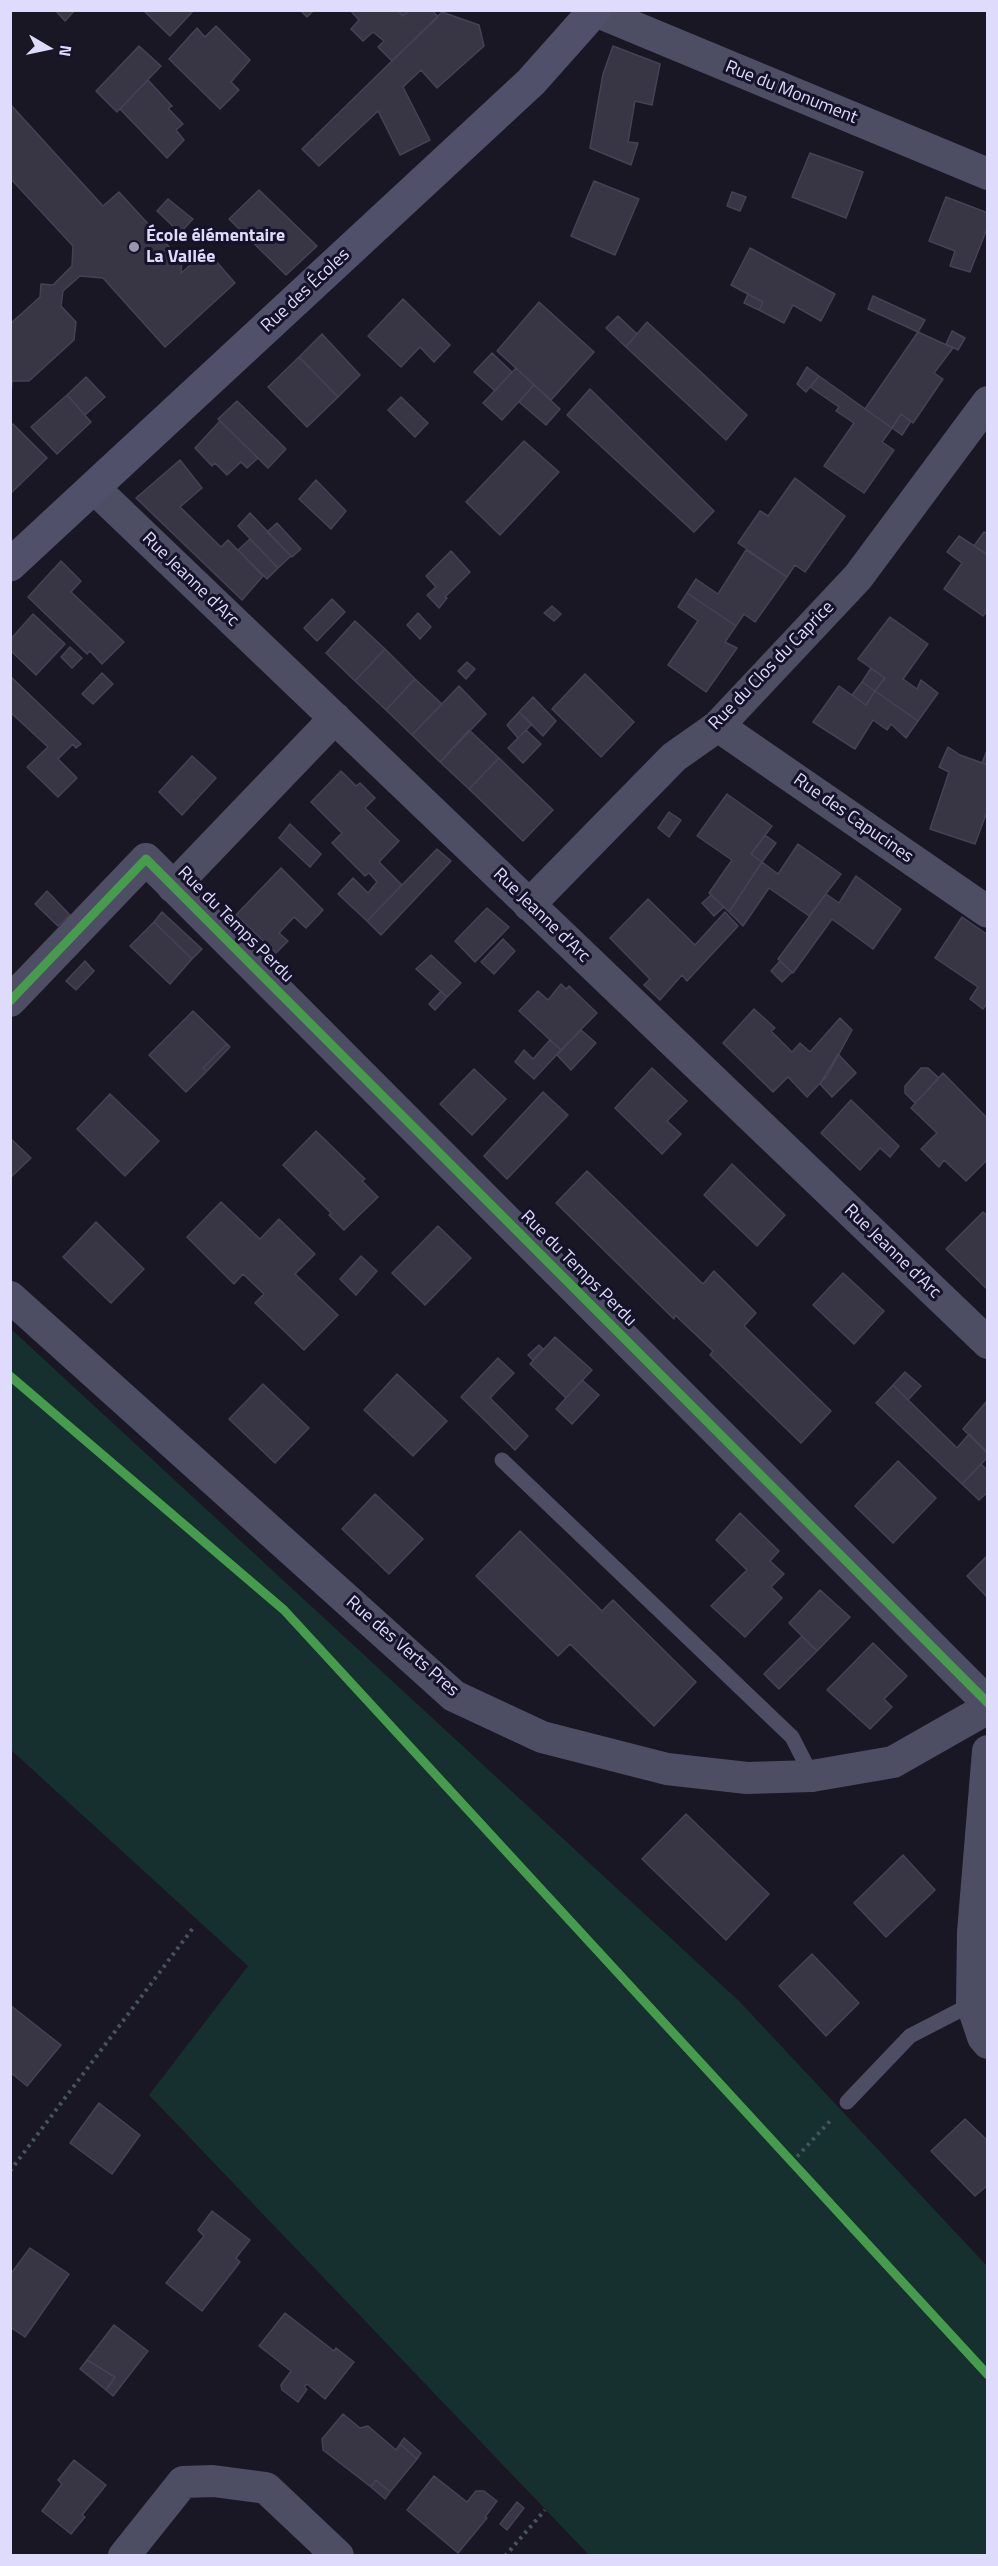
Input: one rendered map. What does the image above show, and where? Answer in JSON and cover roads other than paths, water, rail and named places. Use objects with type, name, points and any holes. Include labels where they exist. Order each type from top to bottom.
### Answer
[{"type":"main road","name":"Rue des Écoles","points":[[10,565],[531,82],[594,11]]},
{"type":"street","name":"Rue du Monument","points":[[594,11],[987,174]]},
{"type":"street","name":"Rue du Clos du Caprice","points":[[529,905],[674,757],[718,726],[858,578],[987,402]]},
{"type":"street","name":"Rue Jeanne d'Arc","points":[[94,488],[987,1343]]},
{"type":"street","points":[[173,887],[335,718]]},
{"type":"street","name":"Rue des Capucines","points":[[718,726],[987,912]]},
{"type":"street","name":"Rue du Temps Perdu","points":[[10,1001],[146,859],[987,1703]]},
{"type":"street","name":"Rue des Verts Pres","points":[[10,1297],[454,1696],[542,1737],[667,1769],[747,1778],[812,1776],[893,1761],[987,1708]]},
{"type":"street","points":[[987,1751],[973,1932],[972,2004],[982,2037],[987,2043]]},
{"type":"street","points":[[124,2556],[183,2482],[213,2481],[266,2488],[338,2556]]},
{"type":"lane","points":[[502,1460],[792,1737],[812,1776]]},
{"type":"lane","points":[[847,2102],[910,2036],[972,2004]]},
{"type":"place","name":"École élémentaire La Vallée","points":[[134,247]]}]
